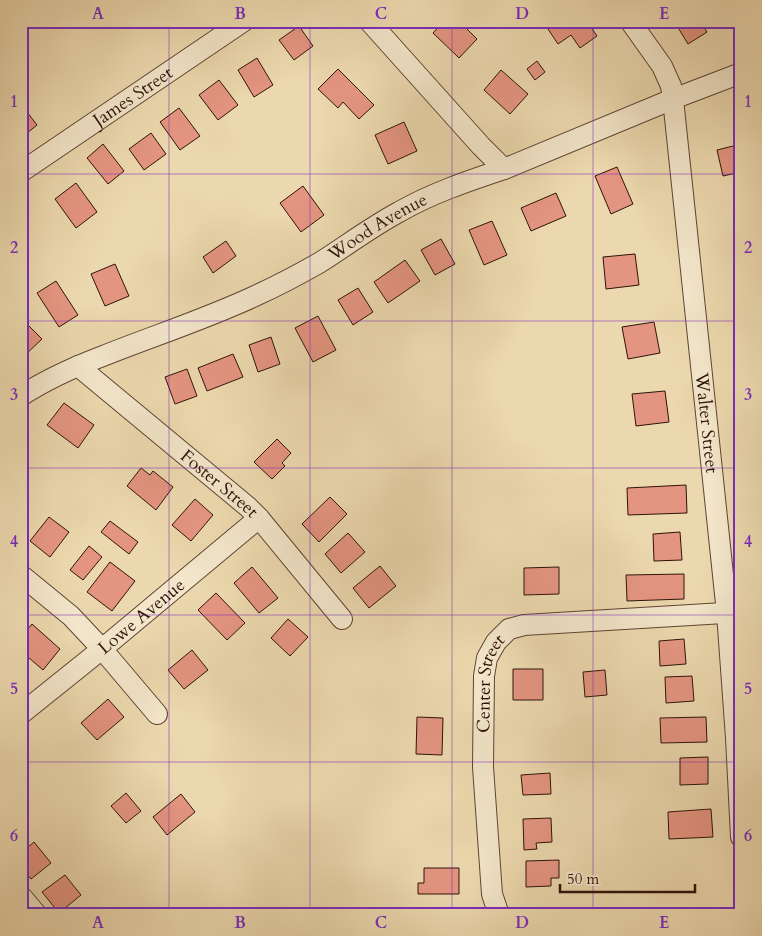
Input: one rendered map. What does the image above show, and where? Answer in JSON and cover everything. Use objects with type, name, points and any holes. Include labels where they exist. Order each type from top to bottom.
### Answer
[{"type":"street","name":"James Street","points":[[21,172],[244,21]]},
{"type":"street","points":[[369,21],[504,169]]},
{"type":"street","name":"Walter Street","points":[[630,21],[662,66],[671,86],[673,98],[734,612],[736,738],[741,837]]},
{"type":"street","name":"Wood Avenue","points":[[21,396],[39,384],[78,366],[254,296],[319,262],[390,217],[422,200],[504,169],[673,98],[741,72]]},
{"type":"street","name":"Foster Street","points":[[78,366],[248,507],[342,619]]},
{"type":"street","name":"Lowe Avenue","points":[[21,714],[259,518]]},
{"type":"street","points":[[21,575],[71,616],[102,649],[157,714]]},
{"type":"street","name":"Center Street","points":[[499,915],[492,894],[483,767],[484,676],[487,658],[496,642],[509,629],[524,625],[734,612]]},
{"type":"street","points":[[21,896],[37,915]]},
{"type":"building","points":[[444,21],[459,21],[477,39],[459,58],[433,33]]},
{"type":"building","points":[[559,21],[587,21],[597,36],[580,48],[571,35],[558,44],[548,29]]},
{"type":"building","points":[[674,21],[700,21],[707,32],[688,44]]},
{"type":"building","points":[[299,26],[313,46],[294,60],[279,40]]},
{"type":"building","points":[[257,58],[273,85],[254,97],[238,70]]},
{"type":"building","points":[[537,61],[545,72],[535,80],[527,69]]},
{"type":"building","points":[[338,69],[374,105],[359,119],[343,102],[338,108],[318,89]]},
{"type":"building","points":[[501,70],[528,94],[510,114],[484,90]]},
{"type":"building","points":[[219,80],[238,105],[218,120],[199,95]]},
{"type":"building","points":[[24,108],[37,125],[21,138],[21,110]]},
{"type":"building","points":[[179,108],[200,136],[180,150],[160,122]]},
{"type":"building","points":[[404,122],[417,151],[388,164],[375,135]]},
{"type":"building","points":[[151,133],[166,154],[144,170],[129,149]]},
{"type":"building","points":[[103,144],[124,171],[108,184],[87,158]]},
{"type":"building","points":[[741,144],[741,172],[723,176],[717,150]]},
{"type":"building","points":[[617,167],[633,204],[611,214],[595,176]]},
{"type":"building","points":[[76,183],[97,212],[76,228],[55,199]]},
{"type":"building","points":[[303,186],[324,215],[301,232],[280,203]]},
{"type":"building","points":[[556,193],[566,216],[531,231],[521,208]]},
{"type":"building","points":[[492,221],[507,255],[484,265],[469,230]]},
{"type":"building","points":[[441,239],[455,264],[435,275],[421,250]]},
{"type":"building","points":[[226,241],[236,256],[213,273],[203,257]]},
{"type":"building","points":[[635,254],[639,285],[606,289],[603,257]]},
{"type":"building","points":[[405,260],[420,281],[388,303],[374,282]]},
{"type":"building","points":[[115,264],[129,296],[105,306],[91,274]]},
{"type":"building","points":[[56,281],[78,315],[59,327],[37,293]]},
{"type":"building","points":[[358,288],[373,312],[353,325],[338,300]]},
{"type":"building","points":[[318,316],[336,350],[313,362],[295,328]]},
{"type":"building","points":[[21,318],[42,339],[24,356],[21,354]]},
{"type":"building","points":[[654,322],[660,353],[628,359],[622,327]]},
{"type":"building","points":[[271,337],[280,364],[258,372],[249,345]]},
{"type":"building","points":[[233,354],[243,377],[207,391],[198,368]]},
{"type":"building","points":[[187,369],[197,396],[175,404],[165,377]]},
{"type":"building","points":[[665,391],[669,422],[636,426],[632,394]]},
{"type":"building","points":[[64,403],[94,425],[78,448],[47,425]]},
{"type":"building","points":[[277,439],[291,453],[282,463],[285,466],[272,479],[254,462]]},
{"type":"building","points":[[141,468],[150,475],[153,471],[173,487],[156,510],[127,486]]},
{"type":"building","points":[[686,485],[687,513],[628,515],[627,488]]},
{"type":"building","points":[[21,495],[29,501],[21,511]]},
{"type":"building","points":[[330,497],[347,514],[319,542],[302,524]]},
{"type":"building","points":[[195,499],[213,515],[191,541],[172,525]]},
{"type":"building","points":[[49,517],[69,532],[50,557],[30,541]]},
{"type":"building","points":[[110,521],[138,542],[129,554],[101,532]]},
{"type":"building","points":[[680,532],[682,560],[654,561],[653,534]]},
{"type":"building","points":[[348,533],[365,552],[341,573],[325,554]]},
{"type":"building","points":[[89,546],[102,557],[83,580],[70,570]]},
{"type":"building","points":[[110,562],[135,581],[112,611],[87,592]]},
{"type":"building","points":[[380,566],[396,586],[369,608],[353,588]]},
{"type":"building","points":[[252,567],[278,598],[259,613],[234,583]]},
{"type":"building","points":[[559,567],[559,594],[524,595],[524,568]]},
{"type":"building","points":[[684,574],[684,599],[627,601],[626,575]]},
{"type":"building","points":[[216,593],[245,623],[227,640],[198,610]]},
{"type":"building","points":[[288,619],[308,637],[290,656],[271,638]]},
{"type":"building","points":[[32,624],[60,649],[43,670],[21,651],[21,637]]},
{"type":"building","points":[[684,639],[686,664],[660,666],[659,641]]},
{"type":"building","points":[[192,650],[208,670],[184,689],[168,670]]},
{"type":"building","points":[[513,669],[543,669],[543,700],[513,700]]},
{"type":"building","points":[[605,670],[607,695],[585,697],[583,672]]},
{"type":"building","points":[[692,676],[694,701],[666,703],[665,677]]},
{"type":"building","points":[[108,699],[124,717],[97,740],[81,723]]},
{"type":"building","points":[[417,717],[443,718],[442,755],[416,754]]},
{"type":"building","points":[[706,717],[707,742],[661,743],[660,718]]},
{"type":"building","points":[[708,757],[708,784],[680,785],[680,758]]},
{"type":"building","points":[[550,773],[551,794],[523,795],[521,775]]},
{"type":"building","points":[[126,793],[141,811],[126,823],[111,806]]},
{"type":"building","points":[[181,794],[195,812],[167,835],[153,817]]},
{"type":"building","points":[[711,809],[713,837],[669,839],[668,812]]},
{"type":"building","points":[[551,818],[552,842],[536,843],[537,849],[524,850],[523,819]]},
{"type":"building","points":[[34,842],[51,863],[31,879],[21,867],[21,853]]},
{"type":"building","points":[[559,860],[559,878],[551,878],[551,886],[526,887],[526,861]]},
{"type":"building","points":[[424,868],[459,868],[459,894],[418,894],[418,883],[424,883]]},
{"type":"building","points":[[65,875],[81,895],[59,913],[42,892]]}]
